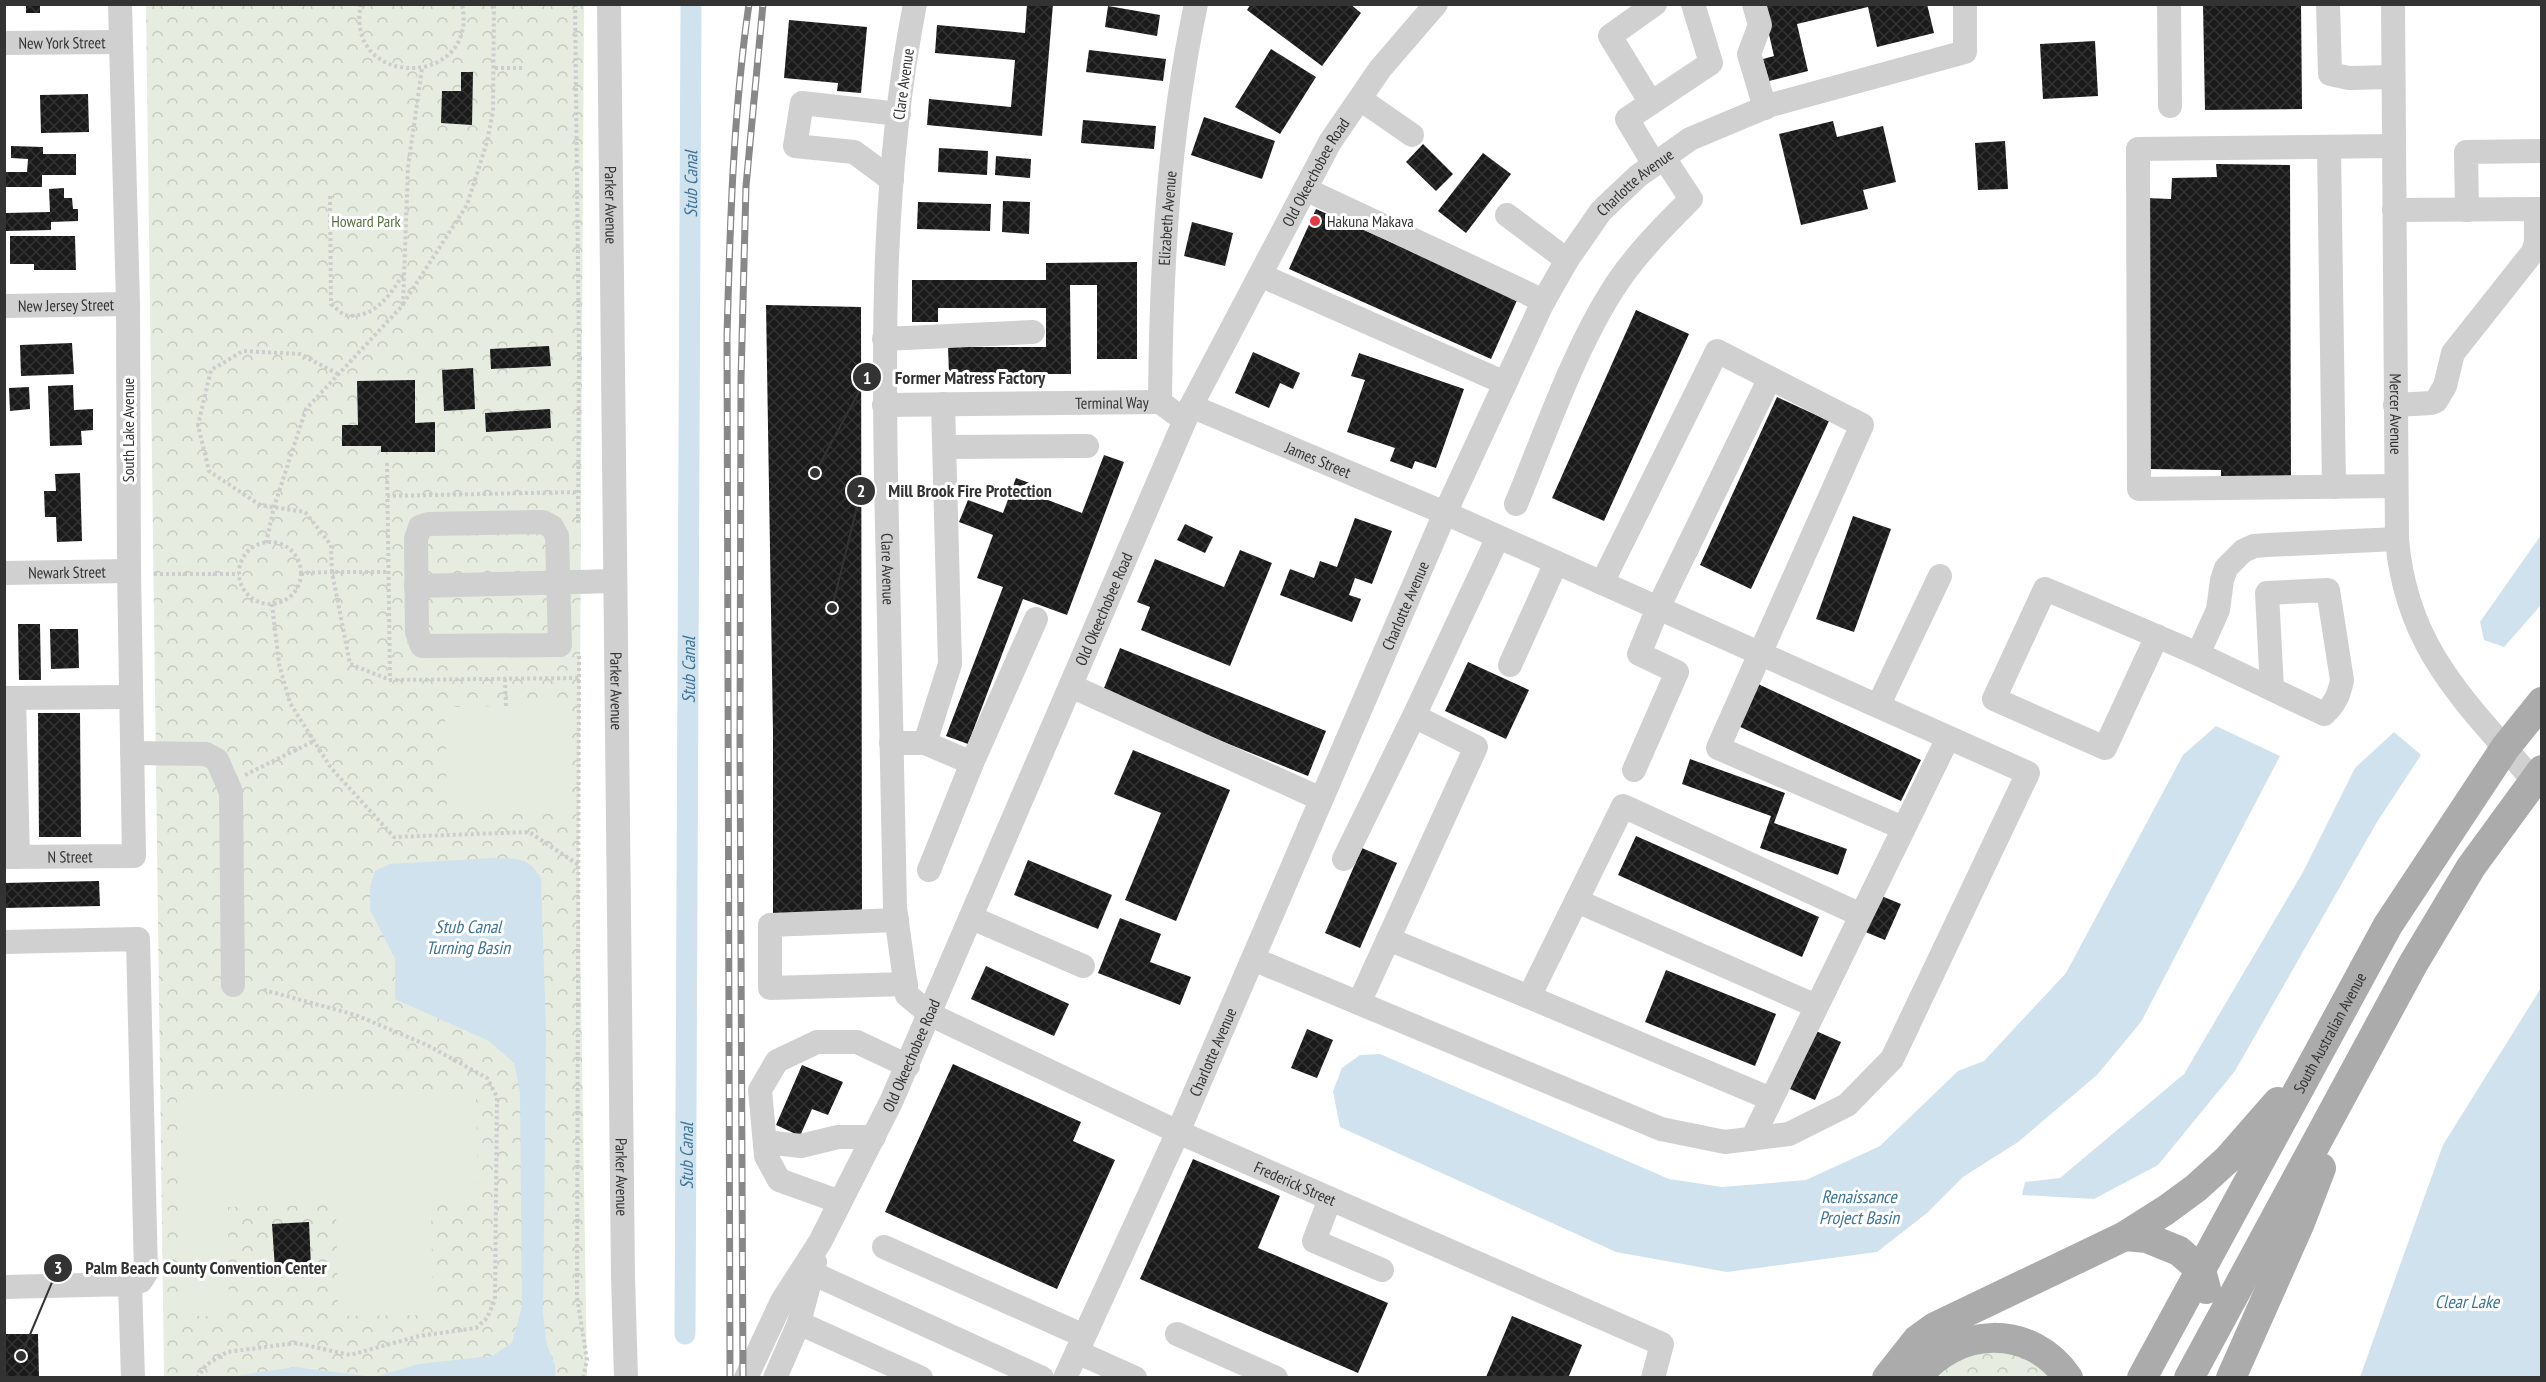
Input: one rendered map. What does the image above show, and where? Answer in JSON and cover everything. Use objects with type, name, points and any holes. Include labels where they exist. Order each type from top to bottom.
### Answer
[{"type":"main road","name":"South Australian Avenue","points":[[2142,1377],[2388,925],[2505,748],[2541,702]]},
{"type":"main road","points":[[2195,1365],[2413,964],[2471,867],[2537,775]]},
{"type":"main road","points":[[2231,1377],[2299,1225],[2366,1051]]},
{"type":"main road","points":[[1887,1377],[1917,1340],[1935,1327],[2125,1236],[2196,1188],[2229,1158],[2318,1054]]},
{"type":"main road","points":[[2125,1236],[2147,1238],[2164,1244],[2179,1251],[2201,1270],[2207,1301],[2195,1365]]},
{"type":"main road","points":[[1917,1377],[1936,1355],[1953,1345],[1973,1338],[1994,1337],[2032,1347],[2062,1368],[2068,1377]]},
{"type":"street","name":"South Lake Avenue","points":[[120,4],[128,304],[129,571],[134,856]]},
{"type":"street","name":"Parker Avenue","points":[[609,4],[626,1377]]},
{"type":"street","name":"Clare Avenue","points":[[915,4],[892,180],[884,339],[884,405],[897,920],[907,995],[931,1015]]},
{"type":"street","name":"Elizabeth Avenue","points":[[1160,402],[1161,308],[1166,216],[1175,124],[1196,4]]},
{"type":"street","name":"Old Okeechobee Road","points":[[746,1377],[782,1301],[820,1242],[908,1066],[1188,413],[1330,142],[1380,69],[1436,4]]},
{"type":"street","points":[[1651,103],[1610,36],[1655,4]]},
{"type":"street","points":[[1516,504],[1580,351],[1610,294],[1647,242],[1690,199],[1626,119],[1711,63],[1694,4]]},
{"type":"street","points":[[1754,4],[1760,25],[1749,54],[1765,108]]},
{"type":"street","name":"Charlotte Avenue","points":[[1065,1377],[1178,1132],[1445,513],[1544,301],[1567,260],[1601,211],[1638,176],[1689,139],[1765,108],[1965,52],[1965,4]]},
{"type":"street","points":[[2169,4],[2170,105]]},
{"type":"street","points":[[2328,4],[2330,74],[2349,78],[2393,77]]},
{"type":"street","name":"Mercer Avenue","points":[[2392,4],[2397,539],[2404,585],[2414,619],[2429,652],[2448,682],[2505,748],[2537,775]]},
{"type":"street","name":"New York Street","points":[[4,43],[120,42]]},
{"type":"street","points":[[1360,99],[1412,135]]},
{"type":"street","points":[[892,180],[854,152],[795,146],[802,103],[899,114]]},
{"type":"street","points":[[2394,146],[2138,149],[2139,489],[2396,486]]},
{"type":"street","points":[[2329,147],[2334,487]]},
{"type":"street","points":[[2467,210],[2466,152],[2541,151]]},
{"type":"street","points":[[1305,189],[1544,301]]},
{"type":"street","points":[[2394,210],[2539,209],[2533,252],[2453,353],[2442,394],[2431,403],[2396,405]]},
{"type":"street","points":[[1507,215],[1567,260]]},
{"type":"street","points":[[1260,275],[1505,383]]},
{"type":"street","name":"New Jersey Street","points":[[4,306],[128,304]]},
{"type":"street","points":[[884,339],[1033,332]]},
{"type":"street","points":[[1602,583],[1717,351],[1862,425],[1718,748],[1903,828]]},
{"type":"street","points":[[1634,770],[1677,672],[1639,654],[1658,608],[1770,378]]},
{"type":"street","points":[[1160,402],[1188,413]]},
{"type":"street","name":"Terminal Way","points":[[884,405],[1160,402]]},
{"type":"street","points":[[925,743],[950,664],[946,447],[943,404]]},
{"type":"street","name":"James Street","points":[[1188,413],[1445,513],[2028,773],[1892,1059],[1847,1105],[1789,1134],[1752,1139]]},
{"type":"street","points":[[946,447],[1087,446]]},
{"type":"street","points":[[543,522],[552,527],[557,536],[559,582],[560,645],[422,646],[417,632],[416,539],[420,527],[440,523],[543,522]]},
{"type":"street","points":[[1344,859],[1498,537]]},
{"type":"street","points":[[2198,654],[2218,610],[2226,568],[2243,551],[2254,546],[2266,545],[2397,539]]},
{"type":"street","points":[[1510,665],[1556,563]]},
{"type":"street","name":"Newark Street","points":[[4,573],[129,571]]},
{"type":"street","points":[[1878,706],[1940,576]]},
{"type":"street","points":[[417,585],[615,581]]},
{"type":"street","points":[[2157,636],[2104,748],[1994,699],[2045,589],[2157,636],[2198,654],[2324,714],[2334,705],[2340,693],[2342,681],[2328,590],[2267,593],[2272,689]]},
{"type":"street","points":[[929,870],[972,763],[1036,619]]},
{"type":"street","points":[[1071,686],[1322,799]]},
{"type":"street","points":[[11,857],[9,698],[131,697]]},
{"type":"street","points":[[1359,1003],[1476,747],[1414,716]]},
{"type":"street","points":[[1253,958],[1661,1129],[1725,1142],[1752,1139],[1948,738]]},
{"type":"street","points":[[891,743],[925,743],[972,763]]},
{"type":"street","points":[[132,753],[206,754],[217,760],[231,792],[233,985]]},
{"type":"street","points":[[1529,997],[1623,806],[1861,915]]},
{"type":"street","name":"N Street","points":[[11,857],[134,856]]},
{"type":"street","points":[[1577,901],[1816,1006]]},
{"type":"street","points":[[972,918],[1083,966]]},
{"type":"street","points":[[897,920],[770,925],[770,988],[906,984]]},
{"type":"street","points":[[4,942],[138,939],[146,1273],[141,1281],[130,1284],[4,1287]]},
{"type":"street","points":[[1388,939],[1771,1099]]},
{"type":"street","name":"Frederick Street","points":[[931,1015],[1178,1132],[1662,1344],[1653,1377]]},
{"type":"street","points":[[840,1202],[779,1180],[766,1156],[760,1090],[777,1060],[817,1042],[857,1042],[908,1066]]},
{"type":"street","points":[[765,1142],[801,1146],[838,1137],[874,1137]]},
{"type":"street","points":[[1330,1198],[1314,1241],[1382,1270]]},
{"type":"street","name":"Old Okeechobee Road","points":[[779,1376],[799,1323],[820,1242]]},
{"type":"street","points":[[884,1247],[1081,1344],[1135,1377]]},
{"type":"street","points":[[812,1273],[1042,1377]]},
{"type":"street","points":[[130,1284],[133,1377]]},
{"type":"street","points":[[799,1323],[921,1377]]},
{"type":"street","points":[[1177,1334],[1276,1377]]},
{"type":"path","points":[[361,4],[359,20],[361,34],[372,52],[395,67],[409,70],[422,69],[443,59],[456,44],[463,26],[462,4]]},
{"type":"path","points":[[266,543],[274,507],[306,409],[403,305],[467,205],[487,141],[493,111],[494,4]]},
{"type":"path","points":[[575,4],[578,537]]},
{"type":"path","points":[[495,68],[522,68]]},
{"type":"path","points":[[403,305],[408,167],[422,69]]},
{"type":"path","points":[[330,196],[331,304],[344,315],[368,312],[380,306],[391,295],[404,274]]},
{"type":"path","points":[[338,374],[300,354],[243,351],[211,370],[198,425],[209,471],[260,505],[305,512],[331,545],[332,572],[350,664],[390,680],[579,678]]},
{"type":"path","points":[[387,463],[390,680]]},
{"type":"path","points":[[387,496],[578,492]]},
{"type":"path","points":[[266,543],[276,543],[293,553],[298,561],[300,573],[296,590],[290,597],[272,604],[254,600],[247,594],[239,574],[243,558],[249,551],[266,543]]},
{"type":"path","points":[[300,573],[388,572]]},
{"type":"path","points":[[154,574],[239,574]]},
{"type":"path","points":[[272,604],[279,664],[290,703],[331,768],[394,837],[529,832],[579,865]]},
{"type":"path","points":[[578,646],[577,1297],[587,1360],[583,1377]]},
{"type":"path","points":[[505,679],[506,706]]},
{"type":"path","points":[[227,784],[314,741]]},
{"type":"path","points":[[196,1377],[206,1365],[227,1352],[296,1343],[350,1355],[419,1336],[476,1328],[487,1318],[495,1300],[497,1097],[486,1078],[427,1045],[356,1015],[264,990]]},
{"type":"green space","name":"Howard Park","points":[[146,5],[584,5],[579,865],[587,1377],[164,1377]]},
{"type":"green space","points":[[568,705],[570,811],[447,812],[445,707]]},
{"type":"green space","points":[[476,1092],[478,1204],[431,1205],[433,1315],[338,1316],[336,1205],[228,1207],[229,1316],[180,1316],[177,1094]]},
{"type":"green space","points":[[1978,1352],[2010,1354],[2028,1359],[2054,1378],[1938,1378],[1949,1364]]},
{"type":"water","points":[[2541,535],[2541,605],[2504,647],[2484,640],[2480,622]]},
{"type":"water","name":"Renaissance Project Basin","points":[[2216,726],[2280,756],[2141,1022],[2097,1075],[2018,1142],[1963,1177],[1927,1213],[1877,1252],[1727,1272],[1616,1252],[1340,1127],[1333,1091],[1342,1068],[1360,1055],[1380,1054],[1669,1179],[1722,1187],[1806,1180],[1880,1146],[1958,1071],[1984,1061],[2066,973],[2183,755]]},
{"type":"water","points":[[2394,732],[2421,755],[2377,822],[2235,1071],[2158,1165],[2094,1199],[2022,1195],[2025,1182],[2060,1178],[2184,1074],[2303,872],[2355,768]]},
{"type":"water","name":"Stub Canal Turning Basin","points":[[493,858],[526,862],[541,878],[546,1032],[543,1315],[547,1345],[555,1365],[555,1377],[375,1377],[419,1364],[492,1356],[512,1343],[522,1306],[520,1093],[514,1063],[489,1041],[395,999],[395,958],[370,910],[370,888],[375,871],[390,864]]},
{"type":"water","name":"Clear Lake","points":[[2541,988],[2541,1377],[2360,1377],[2443,1145]]},
{"type":"water","points":[[295,1367],[374,1377],[236,1377]]},
{"type":"building","points":[[26,4],[40,4],[40,13],[26,13]]},
{"type":"building","points":[[1027,4],[1053,4],[1042,136],[927,125],[929,99],[1011,107],[1015,60],[935,53],[937,25],[1025,33]]},
{"type":"building","points":[[1251,4],[1350,4],[1361,13],[1322,66],[1247,10]]},
{"type":"building","points":[[1762,4],[1927,4],[1934,33],[1877,47],[1868,7],[1797,24],[1808,71],[1769,81],[1763,59],[1774,56]]},
{"type":"building","points":[[2203,4],[2301,4],[2302,109],[2205,110]]},
{"type":"building","points":[[1108,6],[1160,15],[1157,36],[1105,27]]},
{"type":"building","points":[[789,20],[867,27],[861,93],[837,91],[838,83],[784,78]]},
{"type":"building","points":[[2095,41],[2098,96],[2043,99],[2040,44]]},
{"type":"building","points":[[1271,49],[1316,77],[1280,134],[1235,107]]},
{"type":"building","points":[[1089,50],[1166,59],[1163,81],[1086,72]]},
{"type":"building","points":[[461,72],[473,72],[472,125],[441,123],[442,91],[461,91]]},
{"type":"building","points":[[88,94],[89,132],[41,133],[40,95]]},
{"type":"building","points":[[1204,117],[1275,141],[1262,179],[1191,155]]},
{"type":"building","points":[[1083,120],[1156,126],[1154,149],[1081,143]]},
{"type":"building","points":[[1833,121],[1837,137],[1883,126],[1896,182],[1863,190],[1868,209],[1801,225],[1779,134]]},
{"type":"building","points":[[2005,141],[2008,189],[1978,190],[1975,143]]},
{"type":"building","points":[[1423,144],[1453,174],[1436,191],[1406,162]]},
{"type":"building","points":[[11,146],[43,147],[43,154],[76,154],[76,175],[42,175],[42,187],[4,187],[4,172],[27,172],[28,159],[11,158]]},
{"type":"building","points":[[939,148],[988,151],[987,175],[938,172]]},
{"type":"building","points":[[1483,153],[1511,174],[1466,233],[1438,211]]},
{"type":"building","points":[[996,156],[1031,159],[1030,178],[995,175]]},
{"type":"building","points":[[2216,164],[2290,165],[2291,482],[2221,482],[2221,470],[2149,469],[2146,198],[2171,199],[2172,178],[2217,177]]},
{"type":"building","points":[[64,188],[64,198],[72,198],[73,209],[78,209],[78,221],[51,222],[51,230],[6,231],[6,213],[50,212],[49,189]]},
{"type":"building","points":[[1003,201],[1030,202],[1029,234],[1002,232]]},
{"type":"building","points":[[918,202],[991,204],[990,231],[917,229]]},
{"type":"building","points":[[1316,209],[1518,298],[1491,359],[1289,269]]},
{"type":"building","points":[[1192,222],[1233,233],[1225,266],[1184,256]]},
{"type":"building","points":[[10,236],[75,236],[76,270],[34,270],[34,264],[10,264]]},
{"type":"building","points":[[1137,262],[1137,359],[1097,359],[1097,285],[1070,285],[1071,374],[949,374],[948,347],[1046,347],[1046,308],[938,308],[938,322],[912,322],[912,280],[1046,280],[1046,263]]},
{"type":"building","points":[[766,305],[861,307],[862,916],[773,916],[773,732]]},
{"type":"building","points":[[1636,310],[1689,334],[1604,521],[1552,498]]},
{"type":"building","points":[[72,343],[74,374],[21,376],[20,345]]},
{"type":"building","points":[[549,346],[551,366],[491,369],[490,349]]},
{"type":"building","points":[[1253,352],[1300,373],[1293,389],[1280,383],[1269,408],[1235,393]]},
{"type":"building","points":[[1359,353],[1464,389],[1436,468],[1415,461],[1412,469],[1390,461],[1395,448],[1347,432],[1365,380],[1351,376]]},
{"type":"building","points":[[473,368],[475,409],[444,411],[442,370]]},
{"type":"building","points":[[415,380],[415,423],[435,422],[435,452],[381,452],[381,446],[342,446],[342,425],[358,425],[357,381]]},
{"type":"building","points":[[73,385],[74,410],[93,409],[93,430],[81,431],[82,445],[50,446],[48,386]]},
{"type":"building","points":[[29,387],[30,409],[10,411],[9,388]]},
{"type":"building","points":[[1777,397],[1829,421],[1751,589],[1700,565]]},
{"type":"building","points":[[550,409],[551,428],[486,432],[485,413]]},
{"type":"building","points":[[1104,455],[1124,462],[1067,615],[1023,599],[968,744],[946,736],[1003,587],[977,578],[993,535],[959,522],[968,500],[1003,513],[1016,478],[1043,488],[1040,497],[1082,513]]},
{"type":"building","points":[[80,473],[82,541],[57,542],[56,517],[45,517],[44,491],[56,491],[55,474]]},
{"type":"building","points":[[1853,516],[1891,529],[1854,632],[1816,619]]},
{"type":"building","points":[[1355,518],[1392,531],[1372,584],[1355,578],[1349,595],[1361,599],[1352,622],[1280,595],[1290,569],[1314,578],[1320,561],[1337,567]]},
{"type":"building","points":[[1185,524],[1213,537],[1205,553],[1177,540]]},
{"type":"building","points":[[1240,550],[1272,563],[1230,666],[1141,630],[1150,607],[1137,602],[1155,559],[1224,587]]},
{"type":"building","points":[[18,624],[40,624],[41,680],[19,680]]},
{"type":"building","points":[[50,629],[78,629],[79,668],[51,669]]},
{"type":"building","points":[[1120,648],[1326,731],[1308,776],[1102,693]]},
{"type":"building","points":[[1468,662],[1529,690],[1506,739],[1445,711]]},
{"type":"building","points":[[1756,683],[1921,760],[1901,801],[1736,725]]},
{"type":"building","points":[[38,713],[80,713],[81,837],[39,837]]},
{"type":"building","points":[[1133,750],[1230,790],[1176,921],[1125,900],[1161,813],[1114,794]]},
{"type":"building","points":[[1690,759],[1785,793],[1774,823],[1847,849],[1838,875],[1760,848],[1771,816],[1682,784]]},
{"type":"building","points":[[1636,836],[1819,917],[1802,957],[1618,875]]},
{"type":"building","points":[[1362,848],[1397,863],[1360,948],[1325,933]]},
{"type":"building","points":[[1028,860],[1112,895],[1098,929],[1014,895]]},
{"type":"building","points":[[99,881],[100,906],[4,908],[4,883]]},
{"type":"building","points":[[1879,895],[1901,904],[1885,940],[1863,931]]},
{"type":"building","points":[[1120,918],[1161,934],[1150,962],[1191,977],[1180,1005],[1098,973]]},
{"type":"building","points":[[986,966],[1069,1004],[1054,1036],[971,999]]},
{"type":"building","points":[[1666,970],[1776,1014],[1755,1066],[1645,1022]]},
{"type":"building","points":[[1307,1029],[1333,1040],[1317,1078],[1291,1068]]},
{"type":"building","points":[[1816,1031],[1841,1042],[1815,1100],[1790,1089]]},
{"type":"building","points":[[953,1064],[1081,1122],[1073,1141],[1115,1160],[1057,1289],[885,1212]]},
{"type":"building","points":[[802,1065],[843,1082],[828,1115],[812,1109],[800,1136],[776,1125]]},
{"type":"building","points":[[1193,1159],[1280,1196],[1258,1248],[1388,1303],[1358,1373],[1140,1279]]},
{"type":"building","points":[[309,1222],[311,1267],[275,1269],[272,1224]]},
{"type":"building","points":[[1512,1316],[1582,1345],[1568,1378],[1486,1377]]},
{"type":"building","points":[[4,1334],[38,1334],[39,1378],[4,1378]]},
{"type":"waterway","name":"Stub Canal","points":[[685,1334],[691,4]]},
{"type":"railway","points":[[730,1378],[727,336],[736,128],[749,4]]},
{"type":"railway","points":[[743,1378],[741,379],[746,186],[763,4]]},
{"type":"place","name":"Hakuna Makava","points":[[1315,221]]},
{"type":"place","name":"Former Matress Factory","points":[[815,473]]},
{"type":"place","name":"Mill Brook Fire Protection","points":[[832,608]]},
{"type":"place","name":"Palm Beach County Convention Center","points":[[21,1356]]}]
